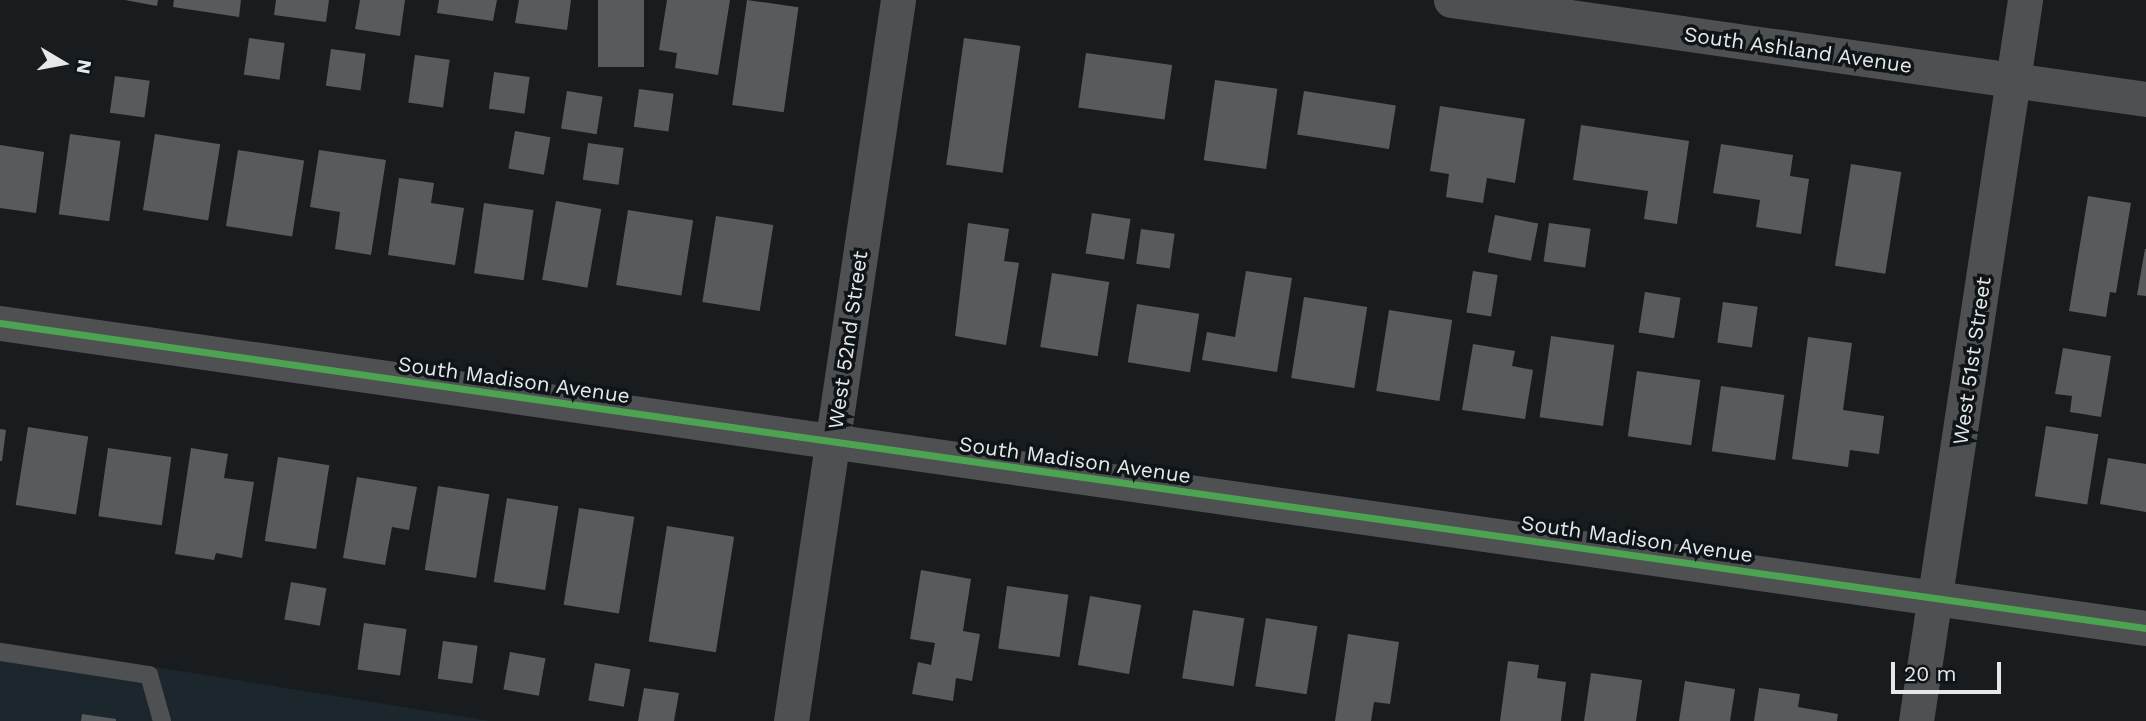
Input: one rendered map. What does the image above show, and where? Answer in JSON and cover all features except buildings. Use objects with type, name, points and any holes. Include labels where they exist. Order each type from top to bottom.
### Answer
[{"type":"street","name":"West 52nd Street","points":[[791,721],[898,0]]},
{"type":"street","name":"South Ashland Avenue","points":[[1451,0],[2146,99]]},
{"type":"street","name":"West 51st Street","points":[[1916,721],[2025,0]]},
{"type":"street","name":"South Madison Avenue","points":[[0,323],[832,444],[2146,628]]},
{"type":"lane","points":[[0,652],[149,675],[162,721]]},
{"type":"shaded area","points":[[0,642],[490,721],[0,721]]},
{"type":"cycle path","points":[[0,323],[2146,628]]}]
